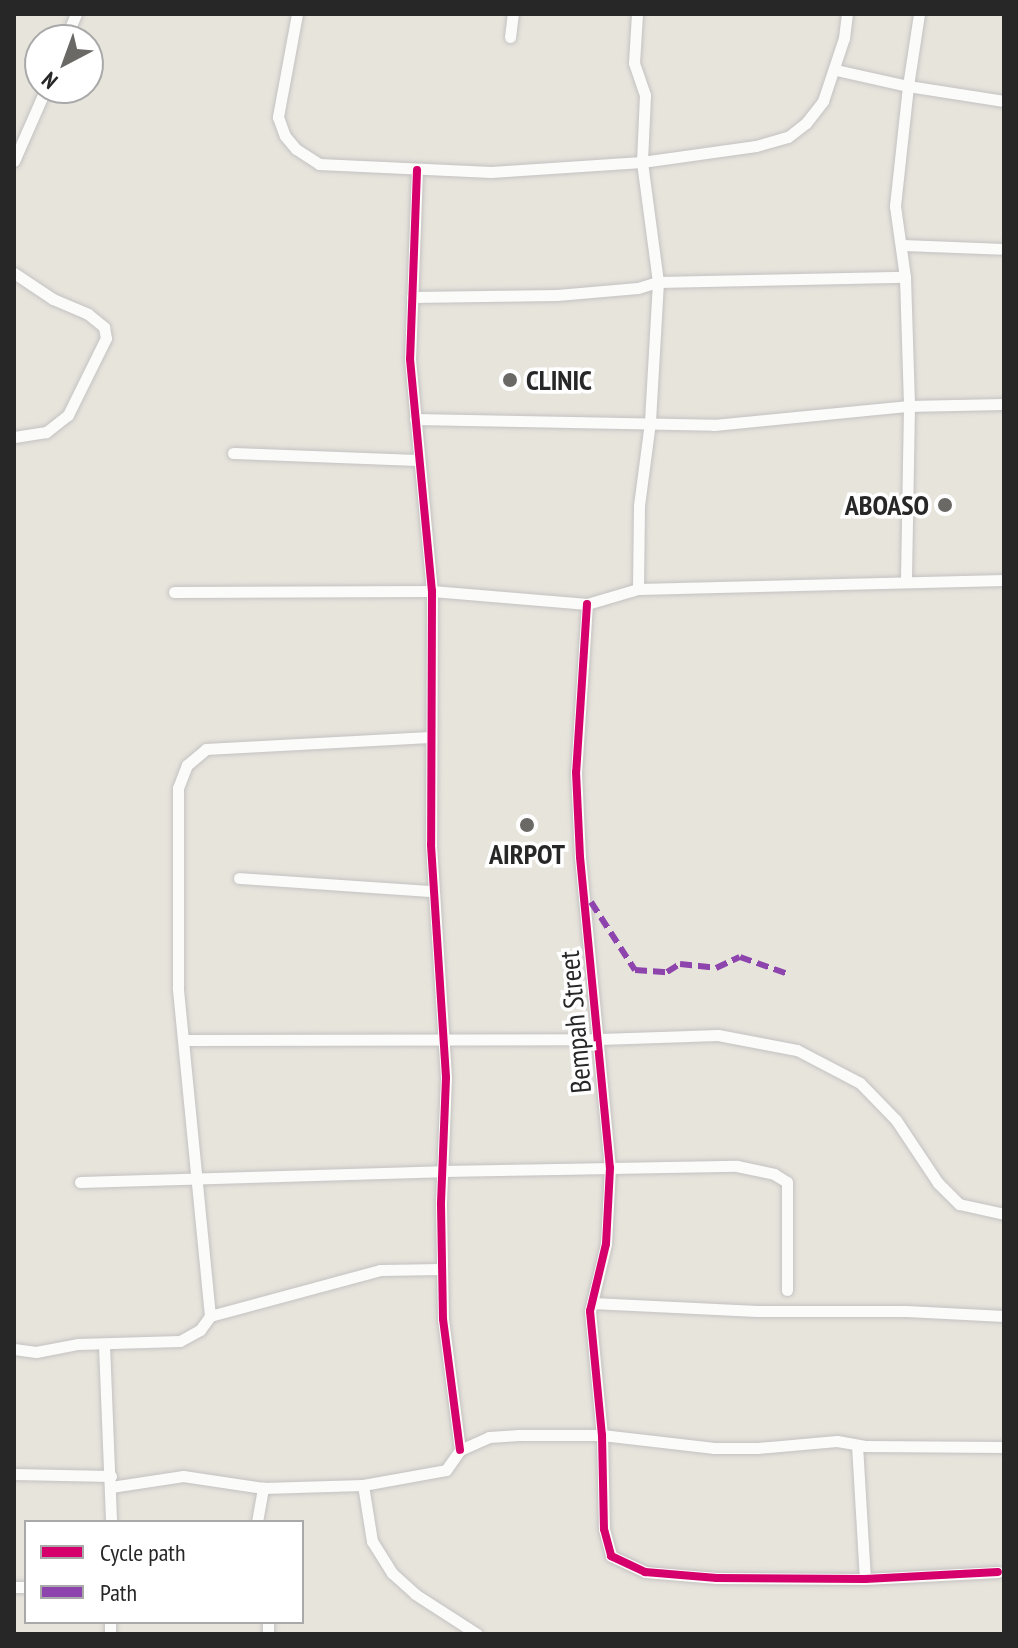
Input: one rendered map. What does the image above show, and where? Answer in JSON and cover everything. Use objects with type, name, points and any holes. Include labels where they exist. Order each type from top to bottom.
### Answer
[{"type":"street","points":[[297,14],[278,117],[285,136],[296,149],[319,164],[491,172],[642,162],[756,146],[788,137],[806,123],[823,101],[836,70],[847,14]]},
{"type":"street","points":[[510,37],[513,14]]},
{"type":"street","points":[[637,14],[634,63],[645,95],[642,162],[658,282],[650,422],[639,506],[638,589]]},
{"type":"street","points":[[906,580],[909,406],[905,277],[895,206],[919,14]]},
{"type":"street","points":[[836,70],[908,86],[1004,101]]},
{"type":"street","points":[[14,161],[39,104]]},
{"type":"street","points":[[417,170],[410,359],[432,591],[429,737],[432,891],[446,1078],[442,1171],[443,1319],[460,1450]]},
{"type":"street","points":[[902,245],[1004,249]]},
{"type":"street","points":[[14,273],[53,299],[88,314],[104,327],[106,338],[68,415],[46,432],[17,437],[14,449]]},
{"type":"street","points":[[412,297],[557,295],[638,288],[658,282],[905,277]]},
{"type":"street","points":[[415,419],[714,425],[909,406],[1004,404]]},
{"type":"street","points":[[233,453],[418,460]]},
{"type":"street","points":[[174,592],[432,591],[587,604],[638,589],[906,580],[1004,580]]},
{"type":"street","name":"Bempah Street","points":[[587,604],[576,772],[580,857],[610,1168],[606,1244],[592,1303],[592,1342],[602,1435],[604,1529],[611,1556],[645,1572],[717,1578],[865,1579]]},
{"type":"street","points":[[210,1316],[178,988],[178,788],[187,765],[206,749],[429,737]]},
{"type":"street","points":[[239,878],[432,891]]},
{"type":"street","points":[[184,1040],[599,1039],[718,1035],[797,1050],[860,1083],[896,1120],[938,1183],[959,1204],[1004,1214]]},
{"type":"street","points":[[80,1182],[737,1166],[774,1174],[787,1182],[787,1290]]},
{"type":"street","points":[[14,1349],[36,1352],[78,1344],[180,1341],[200,1330],[210,1316],[380,1270],[442,1269]]},
{"type":"street","points":[[592,1303],[757,1311],[906,1311],[1004,1316]]},
{"type":"street","points":[[104,1345],[111,1520]]},
{"type":"street","points":[[14,1474],[111,1482],[183,1476],[263,1488],[363,1485],[446,1470],[460,1450],[489,1437],[602,1435],[714,1448],[757,1448],[837,1441],[857,1445],[1004,1447]]},
{"type":"street","points":[[857,1445],[865,1579],[998,1572]]},
{"type":"street","points":[[363,1485],[372,1541],[392,1573],[415,1594],[477,1634]]},
{"type":"street","points":[[257,1520],[263,1488]]},
{"type":"marked path","points":[[591,902],[635,970],[667,972],[680,964],[716,968],[740,957],[788,974]]},
{"type":"cycle path","points":[[417,170],[410,359],[432,591],[431,845],[446,1078],[441,1205],[443,1319],[460,1450]]},
{"type":"cycle path","points":[[587,604],[576,772],[580,857],[610,1168],[606,1244],[590,1311],[602,1435],[604,1529],[611,1556],[645,1572],[717,1578],[865,1579],[998,1572]]},
{"type":"place","name":"CLINIC","points":[[510,380]]},
{"type":"place","name":"ABOASO","points":[[945,505]]},
{"type":"place","name":"AIRPOT","points":[[527,825]]}]
